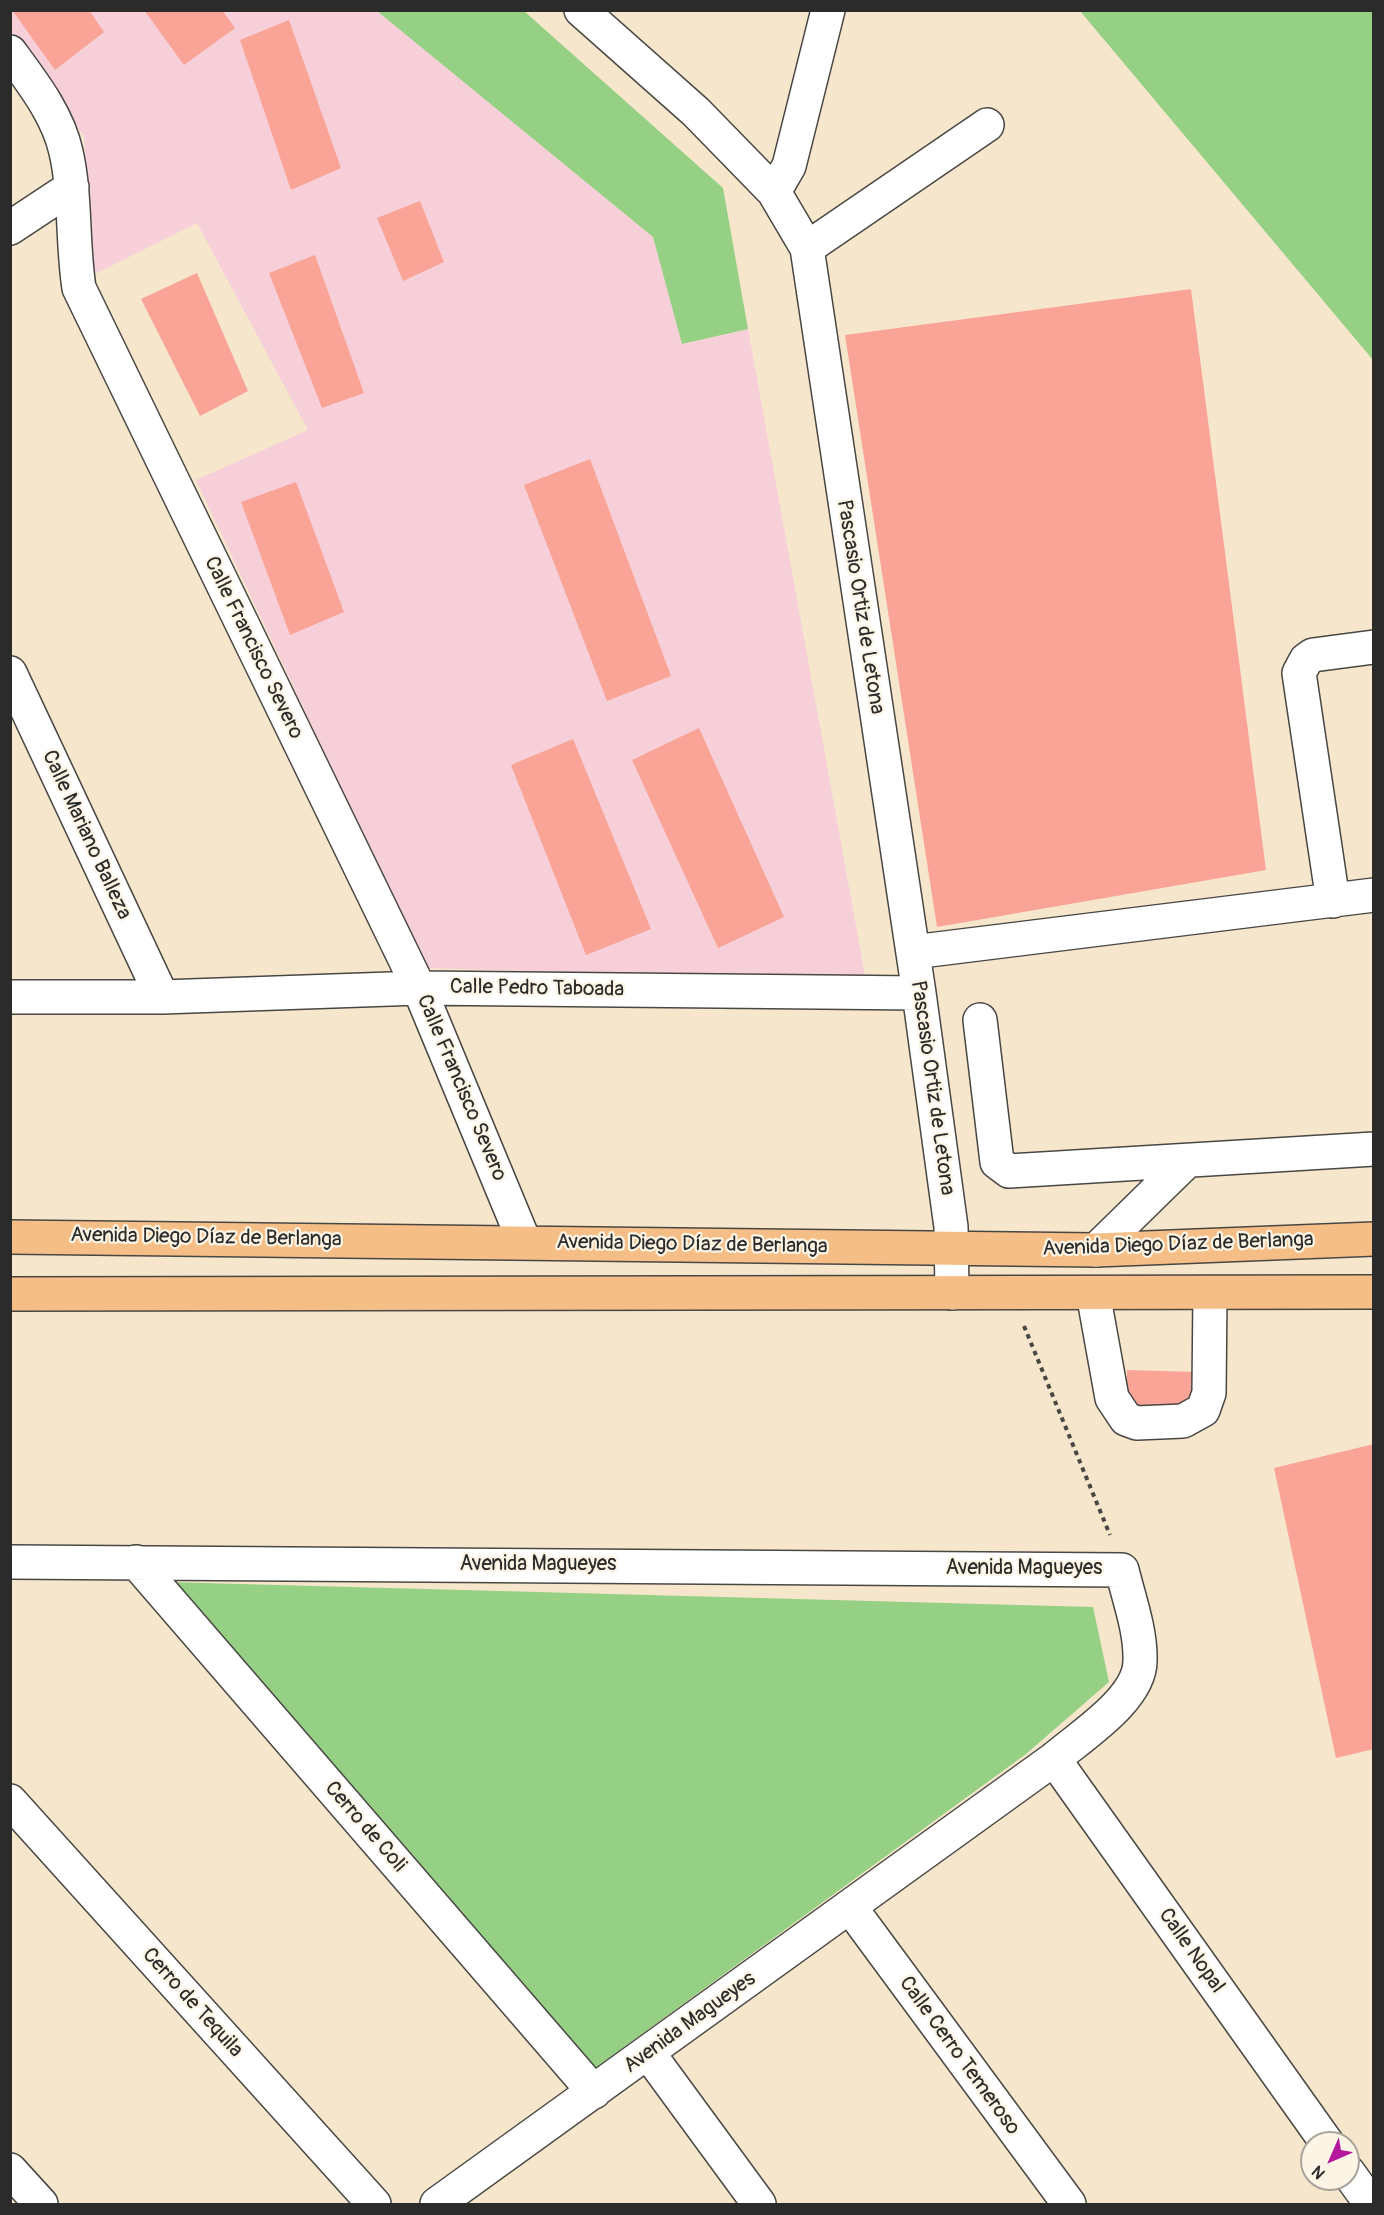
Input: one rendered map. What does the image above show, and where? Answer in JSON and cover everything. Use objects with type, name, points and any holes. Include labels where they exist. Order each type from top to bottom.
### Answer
[{"type":"main road","name":"Avenida Diego Díaz de Berlanga","points":[[10,1237],[524,1241],[1096,1250],[1374,1239]]},
{"type":"main road","name":"Avenida Diego Díaz de Berlanga","points":[[10,1294],[1374,1292]]},
{"type":"street","name":"Pascasio Ortiz de Letona","points":[[581,10],[696,112],[774,192],[807,248],[919,993],[951,1227],[952,1293]]},
{"type":"street","points":[[774,192],[789,166],[828,10]]},
{"type":"street","name":"Calle Francisco Severo","points":[[10,52],[57,124],[66,150],[72,187],[73,249],[79,288],[419,988],[524,1241]]},
{"type":"street","points":[[807,248],[987,125]]},
{"type":"street","points":[[10,228],[72,187]]},
{"type":"street","points":[[1333,901],[1299,673],[1306,660],[1313,656],[1374,647]]},
{"type":"street","name":"Calle Mariano Balleza","points":[[10,673],[162,997]]},
{"type":"street","points":[[913,952],[1374,895]]},
{"type":"street","name":"Calle Pedro Taboada","points":[[10,997],[162,997],[419,988],[919,993]]},
{"type":"street","points":[[980,1020],[997,1162],[1004,1169],[1014,1172],[1374,1149]]},
{"type":"street","points":[[1096,1250],[1187,1161]]},
{"type":"street","points":[[1093,1293],[1114,1404],[1126,1419],[1137,1423],[1183,1421],[1203,1410],[1209,1393],[1209,1293]]},
{"type":"street","name":"Avenida Magueyes","points":[[10,1562],[1122,1570],[1138,1639],[1140,1661],[1138,1676],[1131,1690],[1119,1703],[1054,1759],[445,2202]]},
{"type":"street","name":"Cerro de Coli","points":[[136,1562],[594,2092]]},
{"type":"street","name":"Calle Nopal","points":[[1054,1759],[1318,2131]]},
{"type":"street","name":"Cerro de Tequila","points":[[10,1801],[374,2205]]},
{"type":"street","name":"Calle Cerro Temeroso","points":[[850,1907],[1069,2205]]},
{"type":"street","points":[[649,2054],[759,2205]]},
{"type":"street","points":[[10,2170],[41,2205]]},
{"type":"street","points":[[1360,2189],[1371,2205]]},
{"type":"path","points":[[1010,1293],[1110,1534],[1122,1570]]},
{"type":"shaded area","points":[[10,11],[377,11],[653,237],[683,344],[748,329],[866,981],[426,968],[196,480],[308,430],[197,223],[91,276],[84,136],[11,31]]},
{"type":"green space","points":[[377,11],[524,11],[723,188],[748,329],[682,344],[653,237]]},
{"type":"green space","points":[[1080,11],[1373,11],[1373,360]]},
{"type":"green space","points":[[166,1582],[1093,1607],[1109,1682],[1026,1754],[587,2074]]},
{"type":"building","points":[[12,10],[89,10],[104,32],[55,70]]},
{"type":"building","points":[[144,10],[222,10],[235,28],[184,65]]},
{"type":"building","points":[[289,20],[341,168],[291,190],[240,40]]},
{"type":"building","points":[[420,201],[444,262],[403,281],[377,218]]},
{"type":"building","points":[[315,255],[364,393],[322,408],[269,273]]},
{"type":"building","points":[[197,273],[248,391],[200,416],[141,299]]},
{"type":"building","points":[[1191,289],[1266,870],[937,927],[845,335]]},
{"type":"building","points":[[590,459],[671,676],[607,701],[524,485]]},
{"type":"building","points":[[296,482],[344,612],[290,635],[241,502]]},
{"type":"building","points":[[699,728],[784,917],[718,948],[632,760]]},
{"type":"building","points":[[573,739],[651,929],[586,955],[511,765]]},
{"type":"building","points":[[1127,1370],[1199,1372],[1199,1409],[1127,1408]]},
{"type":"building","points":[[1374,1444],[1374,1749],[1336,1758],[1274,1468]]}]
